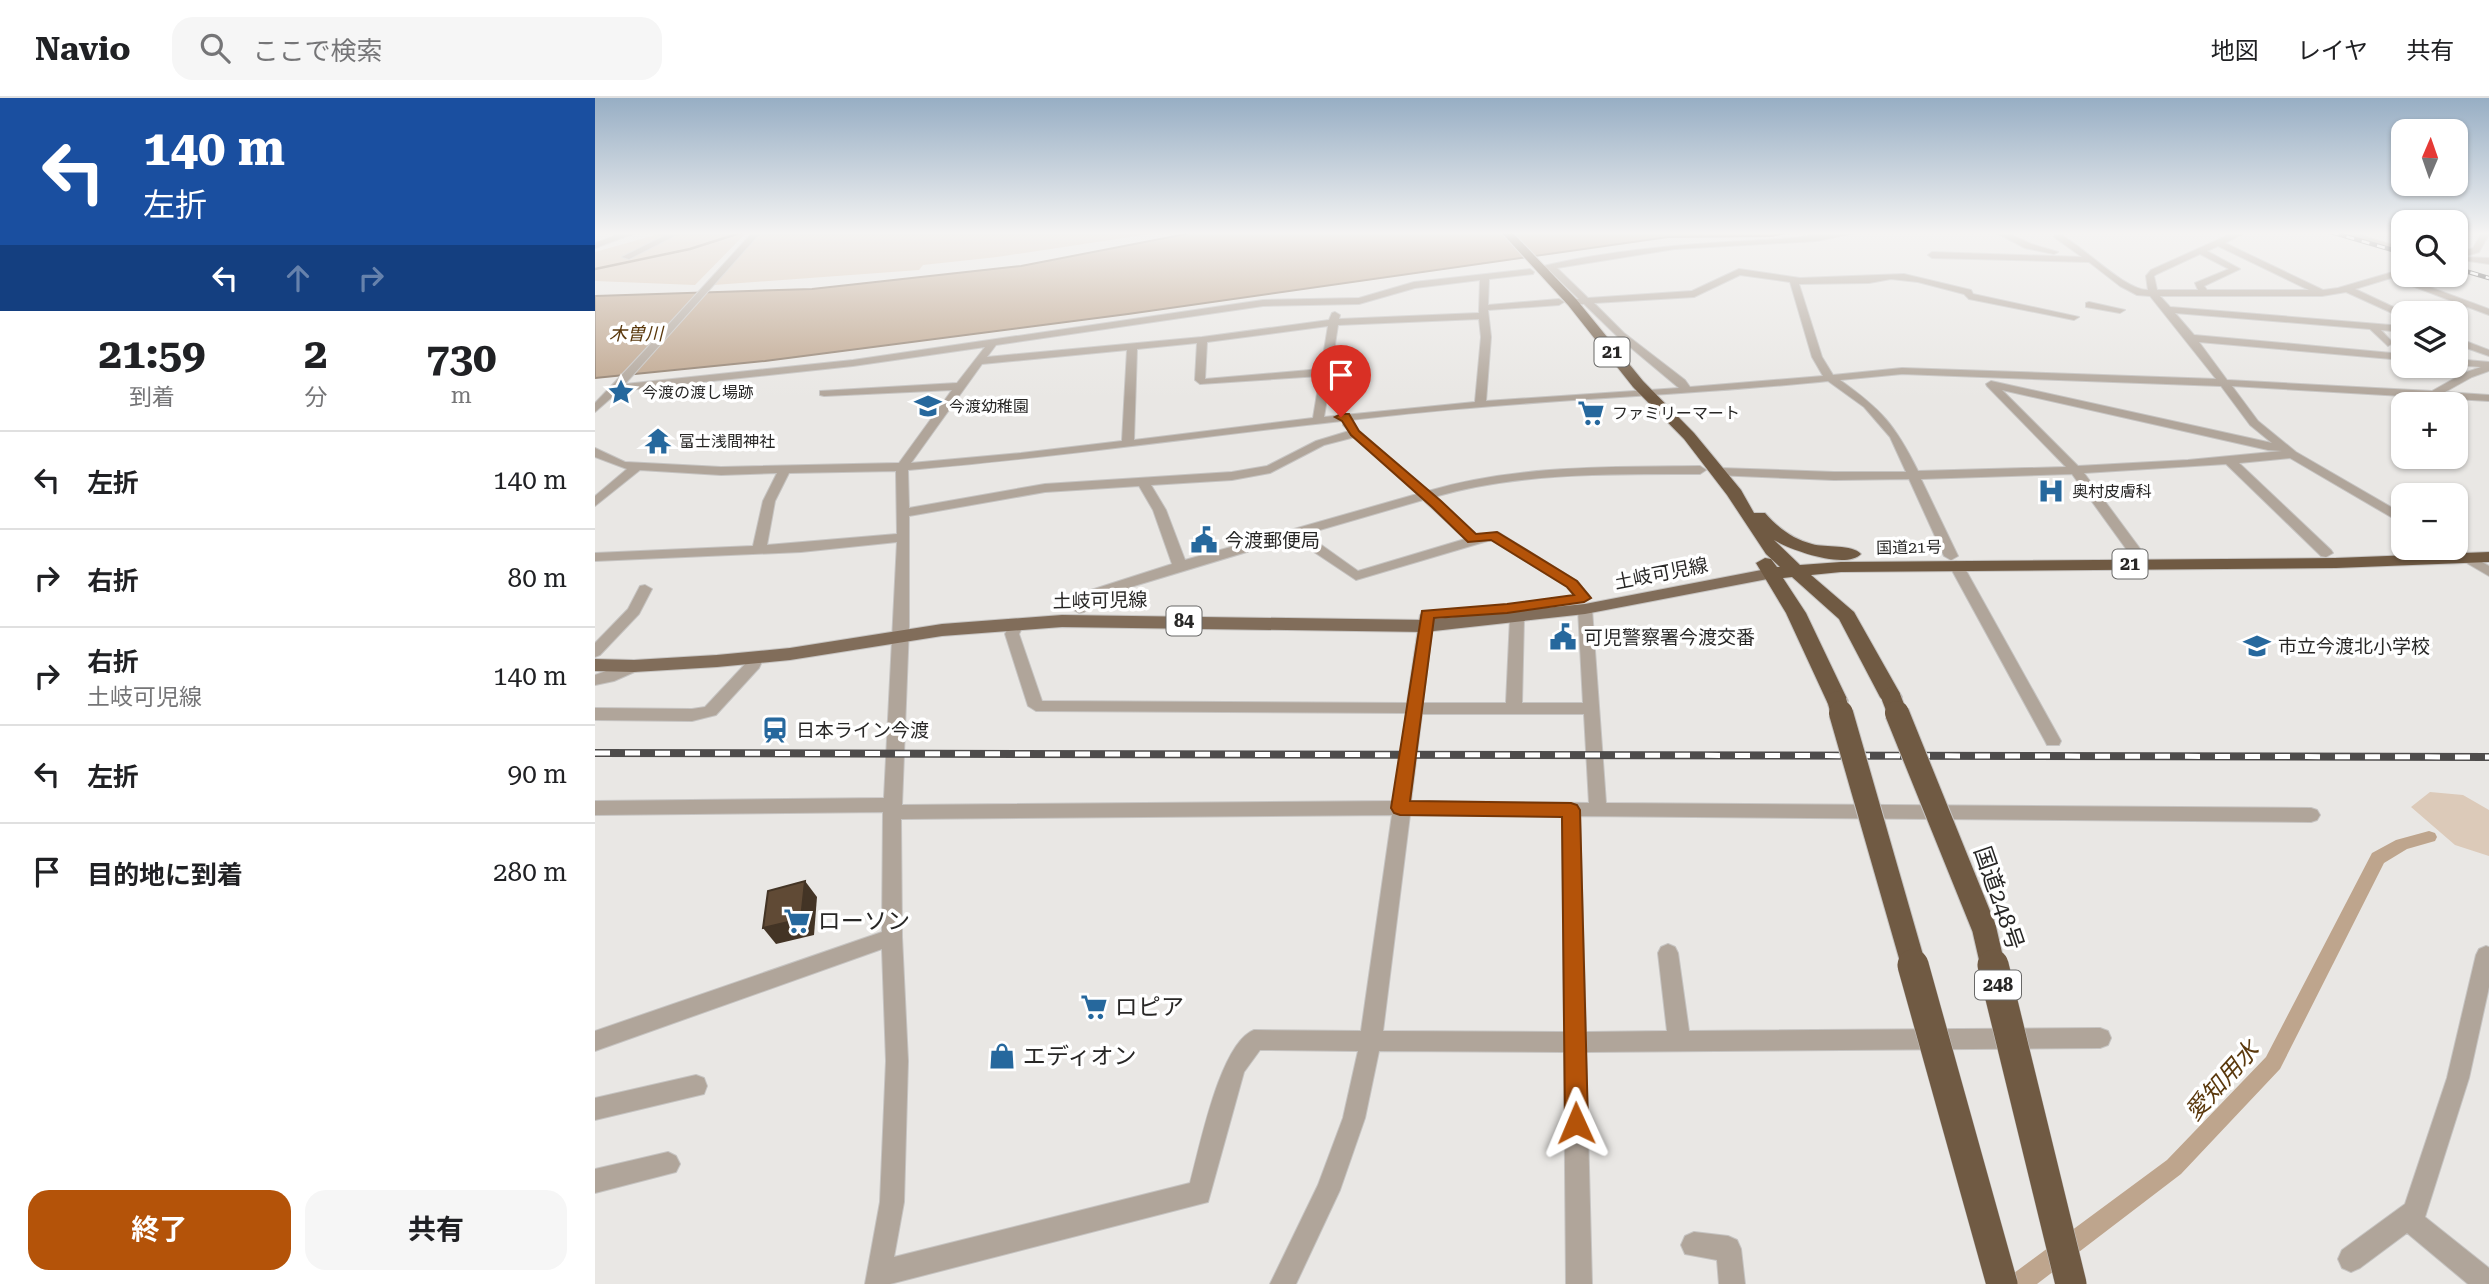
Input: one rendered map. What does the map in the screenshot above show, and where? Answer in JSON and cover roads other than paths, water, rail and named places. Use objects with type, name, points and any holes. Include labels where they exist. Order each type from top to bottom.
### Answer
[{"type":"highway","name":"21","points":[[1558,287],[1572,301],[1596,350],[1719,472],[1778,567]]},
{"type":"highway","name":"21","points":[[1641,393],[1778,567]]},
{"type":"highway","points":[[1735,494],[1748,503],[1763,522],[1795,546],[1830,554],[1905,557]]},
{"type":"highway","name":"国道21号","points":[[2468,549],[2489,547]]},
{"type":"highway","name":"国道21号","points":[[1778,567],[1922,566],[1954,560],[2137,554],[2391,552]]},
{"type":"highway","name":"国道21号","points":[[2468,553],[2489,557]]},
{"type":"highway","name":"国道21号","points":[[1778,567],[1905,557],[1954,560],[2336,563],[2391,557]]},
{"type":"highway","points":[[1819,592],[1818,582],[1821,577],[1847,573],[1897,572],[1922,566]]},
{"type":"highway","name":"国道248号","points":[[1778,567],[1819,592],[1847,616],[1891,697],[1984,928],[2071,1284]]},
{"type":"highway","points":[[1778,567],[1837,701],[1858,766],[2002,1284]]},
{"type":"main road","name":"土岐可児線","points":[[595,653],[764,646],[901,631],[1017,624],[1517,618],[1778,567]]},
{"type":"main road","name":"土岐可児線","points":[[595,665],[634,666],[756,657],[992,614],[1079,609],[1426,620],[1507,609],[1585,603]]},
{"type":"street","points":[[595,409],[707,287]]},
{"type":"street","points":[[616,385],[841,364],[991,345],[1263,303],[1359,301],[1406,287]]},
{"type":"street","points":[[1480,403],[1486,337],[1485,287]]},
{"type":"street","points":[[1558,287],[1681,382],[1687,391]]},
{"type":"street","points":[[979,361],[1202,340],[1336,322],[1484,312],[1572,301],[1694,294],[1708,287]]},
{"type":"street","points":[[1796,287],[1817,357],[1830,378],[1868,405],[1895,436],[1954,560],[2053,741]]},
{"type":"street","points":[[1947,287],[1968,292],[1969,296],[1978,299],[2074,317]]},
{"type":"street","points":[[2128,287],[2135,292],[2153,293],[2322,293],[2352,287]]},
{"type":"street","points":[[2152,287],[2153,293],[2192,338],[2254,423],[2287,450],[2391,513]]},
{"type":"street","points":[[2200,287],[2205,293]]},
{"type":"street","points":[[2310,287],[2322,293]]},
{"type":"street","points":[[2424,287],[2489,312]]},
{"type":"street","points":[[2347,289],[2391,309]]},
{"type":"street","points":[[1318,420],[1336,322],[1334,302]]},
{"type":"street","points":[[2089,305],[2120,310]]},
{"type":"street","points":[[2167,310],[2391,329]]},
{"type":"street","points":[[2373,327],[2388,343]]},
{"type":"street","points":[[2192,338],[2391,356]]},
{"type":"street","points":[[1202,340],[1200,380],[1204,382],[1328,372]]},
{"type":"street","points":[[991,345],[902,467],[904,537],[892,808],[892,937],[897,1061],[892,1202],[877,1279],[1161,1200],[1199,1193],[1234,1067],[1254,1040],[1575,1042],[2100,1038]]},
{"type":"street","points":[[2468,345],[2489,353]]},
{"type":"street","points":[[1128,444],[1132,346]]},
{"type":"street","points":[[841,364],[835,380],[824,393],[962,386]]},
{"type":"street","points":[[2468,364],[2489,366]]},
{"type":"street","points":[[2438,392],[2489,366]]},
{"type":"street","points":[[595,465],[784,471],[902,467],[1021,457],[1480,403],[1687,391],[1902,371],[1972,371],[2223,382],[2391,393]]},
{"type":"street","points":[[1972,371],[1992,384],[2076,471],[2137,554]]},
{"type":"street","points":[[1992,384],[2287,450]]},
{"type":"street","points":[[2468,397],[2489,398]]},
{"type":"street","points":[[1345,417],[1355,433],[1473,539]]},
{"type":"street","points":[[904,513],[1045,488],[1232,476],[1270,469],[1320,443],[1355,433]]},
{"type":"street","points":[[1719,472],[1914,476],[2076,471],[2229,460],[2287,450]]},
{"type":"street","points":[[595,452],[604,458],[631,466]]},
{"type":"street","points":[[2229,460],[2326,554]]},
{"type":"street","points":[[595,502],[631,466]]},
{"type":"street","points":[[1079,609],[1096,593],[1180,566],[1501,476],[1540,472],[1700,470]]},
{"type":"street","points":[[759,550],[769,501],[784,471]]},
{"type":"street","points":[[1142,481],[1148,488],[1180,566]]},
{"type":"street","points":[[1297,534],[1356,576],[1493,535],[1572,584],[1585,603],[1598,811]]},
{"type":"street","points":[[595,557],[759,550],[904,537]]},
{"type":"street","points":[[2468,559],[2489,572]]},
{"type":"street","points":[[595,653],[634,611],[645,589]]},
{"type":"street","points":[[1514,709],[1517,618]]},
{"type":"street","points":[[1283,1284],[1328,1190],[1354,1118],[1371,1039],[1426,620]]},
{"type":"street","points":[[1017,624],[1012,634],[1036,706],[1592,709]]},
{"type":"street","points":[[595,714],[692,715],[710,711],[754,663],[756,657]]},
{"type":"street","points":[[595,680],[634,666]]},
{"type":"street","points":[[595,808],[1400,808],[2311,815]]},
{"type":"street","points":[[1571,810],[1579,1284]]},
{"type":"street","points":[[595,1041],[892,937]]},
{"type":"street","points":[[1668,953],[1679,1041]]},
{"type":"street","points":[[2351,1259],[2414,1212],[2458,1078],[2486,955]]},
{"type":"street","points":[[595,1109],[696,1086]]},
{"type":"street","points":[[595,1181],[668,1164]]},
{"type":"street","points":[[2407,1218],[2487,1284]]},
{"type":"street","points":[[1694,1245],[1728,1249],[1733,1284]]},
{"type":"water","name":"木曽川","points":[[1315,287],[765,361],[595,378],[595,296],[812,289]]},
{"type":"waterway","name":"愛知用水","points":[[2018,1284],[2174,1167],[2273,1063],[2378,858],[2402,844],[2429,837]]},
{"type":"railway","points":[[595,753],[2489,757]]},
{"type":"place","name":"今渡の渡し場跡","points":[[621,392]]},
{"type":"place","name":"今渡幼稚園","points":[[928,406]]},
{"type":"place","name":"ファミリーマート","points":[[1591,413]]},
{"type":"place","name":"富士浅間神社","points":[[658,441]]},
{"type":"place","name":"奥村皮膚科","points":[[2051,491]]},
{"type":"place","name":"今渡郵便局","points":[[1204,540]]},
{"type":"place","name":"可児警察署今渡交番","points":[[1563,637]]},
{"type":"place","name":"市立今渡北小学校","points":[[2257,646]]},
{"type":"place","name":"日本ライン今渡","points":[[775,730]]},
{"type":"place","name":"ローソン","points":[[797,921]]},
{"type":"place","name":"ロピア","points":[[1094,1007]]},
{"type":"place","name":"エディオン","points":[[1002,1056]]}]
